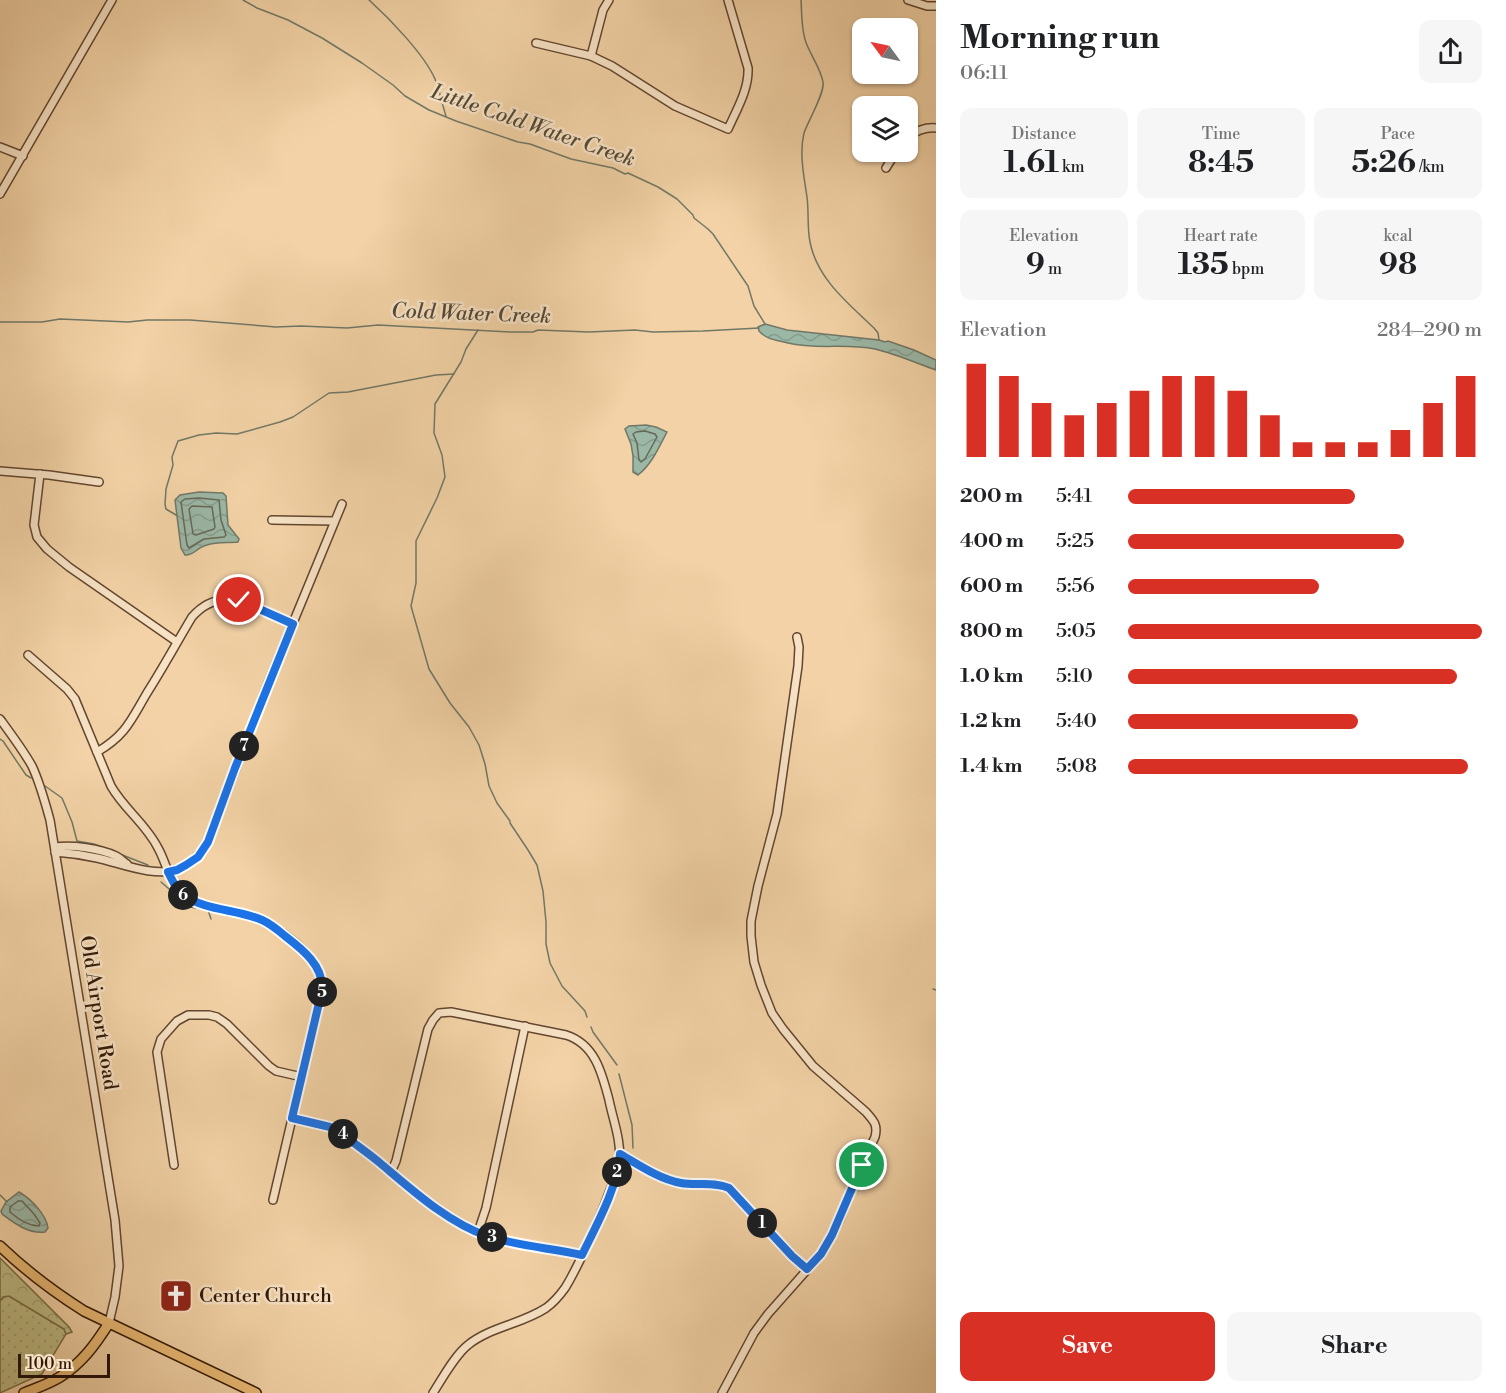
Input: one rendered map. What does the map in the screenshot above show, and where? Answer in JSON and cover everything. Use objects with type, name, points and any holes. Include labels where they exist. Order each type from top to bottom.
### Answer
[{"type":"main road","points":[[0,1246],[58,1294],[84,1311],[256,1393]]},
{"type":"main road","points":[[24,1393],[59,1378],[81,1361],[109,1323]]},
{"type":"street","points":[[0,194],[112,0]]},
{"type":"street","points":[[591,56],[603,10],[609,0]]},
{"type":"street","points":[[536,43],[591,56],[612,66],[675,106],[728,129],[749,78],[728,0]]},
{"type":"street","points":[[908,0],[927,6],[936,6]]},
{"type":"street","points":[[918,131],[931,127],[936,128]]},
{"type":"street","points":[[0,147],[23,156]]},
{"type":"street","points":[[886,168],[890,162]]},
{"type":"street","points":[[0,471],[99,482]]},
{"type":"street","points":[[40,474],[34,525],[37,537],[47,549],[69,567],[177,642]]},
{"type":"street","points":[[55,849],[67,846],[102,852],[117,856],[129,866],[168,872],[177,870],[198,857],[208,842],[243,747],[342,504]]},
{"type":"street","points":[[272,520],[334,521]]},
{"type":"street","points":[[97,752],[121,735],[137,712],[192,617],[206,605],[219,600],[239,600],[293,624]]},
{"type":"street","points":[[722,1393],[754,1333],[821,1254],[840,1219],[877,1130],[866,1112],[813,1066],[783,1029],[772,1013],[754,962],[751,921],[777,814],[798,666],[797,637]]},
{"type":"street","points":[[28,655],[67,689],[75,699],[117,797],[153,838],[180,892],[206,905],[245,914],[268,923],[296,944],[316,966],[323,983],[322,990],[273,1200]]},
{"type":"street","name":"Old Airport Road","points":[[0,719],[32,767],[50,820],[115,1220],[119,1266],[109,1323]]},
{"type":"street","points":[[391,1172],[396,1161],[428,1029],[439,1013],[451,1012],[572,1036],[589,1050],[600,1069],[616,1133],[620,1154],[619,1165],[600,1217],[582,1255],[558,1296],[546,1307],[529,1317],[469,1344],[433,1393]]},
{"type":"street","points":[[174,1165],[157,1052],[161,1039],[177,1021],[188,1015],[217,1017],[276,1071],[302,1077]]},
{"type":"street","points":[[478,1232],[486,1208],[525,1026]]},
{"type":"street","points":[[292,1118],[330,1127],[340,1132],[427,1201],[454,1220],[478,1232],[512,1243],[582,1255]]},
{"type":"street","points":[[620,1154],[668,1180],[686,1184],[717,1184],[729,1188],[807,1269]]},
{"type":"green space","points":[[0,1258],[72,1332],[66,1334],[64,1329],[9,1296],[3,1297],[0,1301]]},
{"type":"green space","points":[[9,1296],[64,1329],[66,1334],[42,1374],[0,1393],[0,1301],[3,1297]]},
{"type":"water","points":[[765,324],[787,330],[888,341],[936,360],[936,370],[875,349],[809,346],[776,340],[759,331],[758,327]]},
{"type":"water","points":[[646,425],[667,432],[651,461],[638,475],[633,472],[631,444],[625,429],[629,426]]},
{"type":"water","points":[[199,492],[223,493],[226,496],[228,525],[239,539],[238,542],[207,545],[185,555],[181,548],[175,500],[180,495]]},
{"type":"water","points":[[19,1192],[41,1212],[48,1228],[45,1232],[27,1230],[2,1214],[1,1211],[6,1202]]},
{"type":"waterway","name":"Little Cold Water Creek","points":[[243,0],[322,38],[429,110],[571,159],[628,173],[658,187],[677,199],[713,234],[748,286],[754,306],[765,324]]},
{"type":"waterway","points":[[369,0],[396,26],[430,69],[446,116]]},
{"type":"waterway","points":[[801,0],[805,40],[823,82],[816,107],[804,133],[802,149],[810,242],[819,268],[835,290],[874,328],[879,340]]},
{"type":"waterway","name":"Cold Water Creek","points":[[0,322],[42,322],[60,319],[128,322],[190,320],[276,327],[347,328],[378,325],[511,332],[538,330],[653,332],[759,328]]},
{"type":"waterway","points":[[478,330],[435,404],[434,433],[442,455],[445,477],[416,541],[416,583],[411,606],[429,669],[479,745],[489,786],[497,803],[537,865],[543,891],[546,944],[550,963],[562,986],[585,1011],[587,1017]]},
{"type":"waterway","points":[[176,515],[166,509],[165,504],[166,489],[173,465],[172,457],[178,441],[199,435],[237,434],[280,422],[293,417],[329,393],[348,392],[436,375],[454,374]]},
{"type":"waterway","points":[[0,739],[26,775],[31,778]]},
{"type":"waterway","points":[[45,786],[62,798],[77,841],[94,844],[148,865]]},
{"type":"waterway","points":[[161,882],[190,907],[208,910],[211,919]]},
{"type":"waterway","points":[[591,1027],[617,1065]]},
{"type":"waterway","points":[[619,1074],[632,1125],[633,1148]]},
{"type":"waterway","points":[[0,1195],[7,1202]]},
{"type":"place","name":"Center Church","points":[[176,1296]]},
{"type":"route","points":[[239,600],[293,624],[208,842],[198,857],[177,870],[168,872],[185,896],[193,901],[245,914],[268,923],[296,944],[316,966],[323,983],[322,990],[292,1118],[330,1127],[340,1132],[427,1201],[454,1220],[478,1232],[512,1243],[582,1255],[616,1176],[620,1154],[677,1183],[717,1184],[729,1188],[807,1269],[821,1254],[832,1235],[862,1165]]}]
